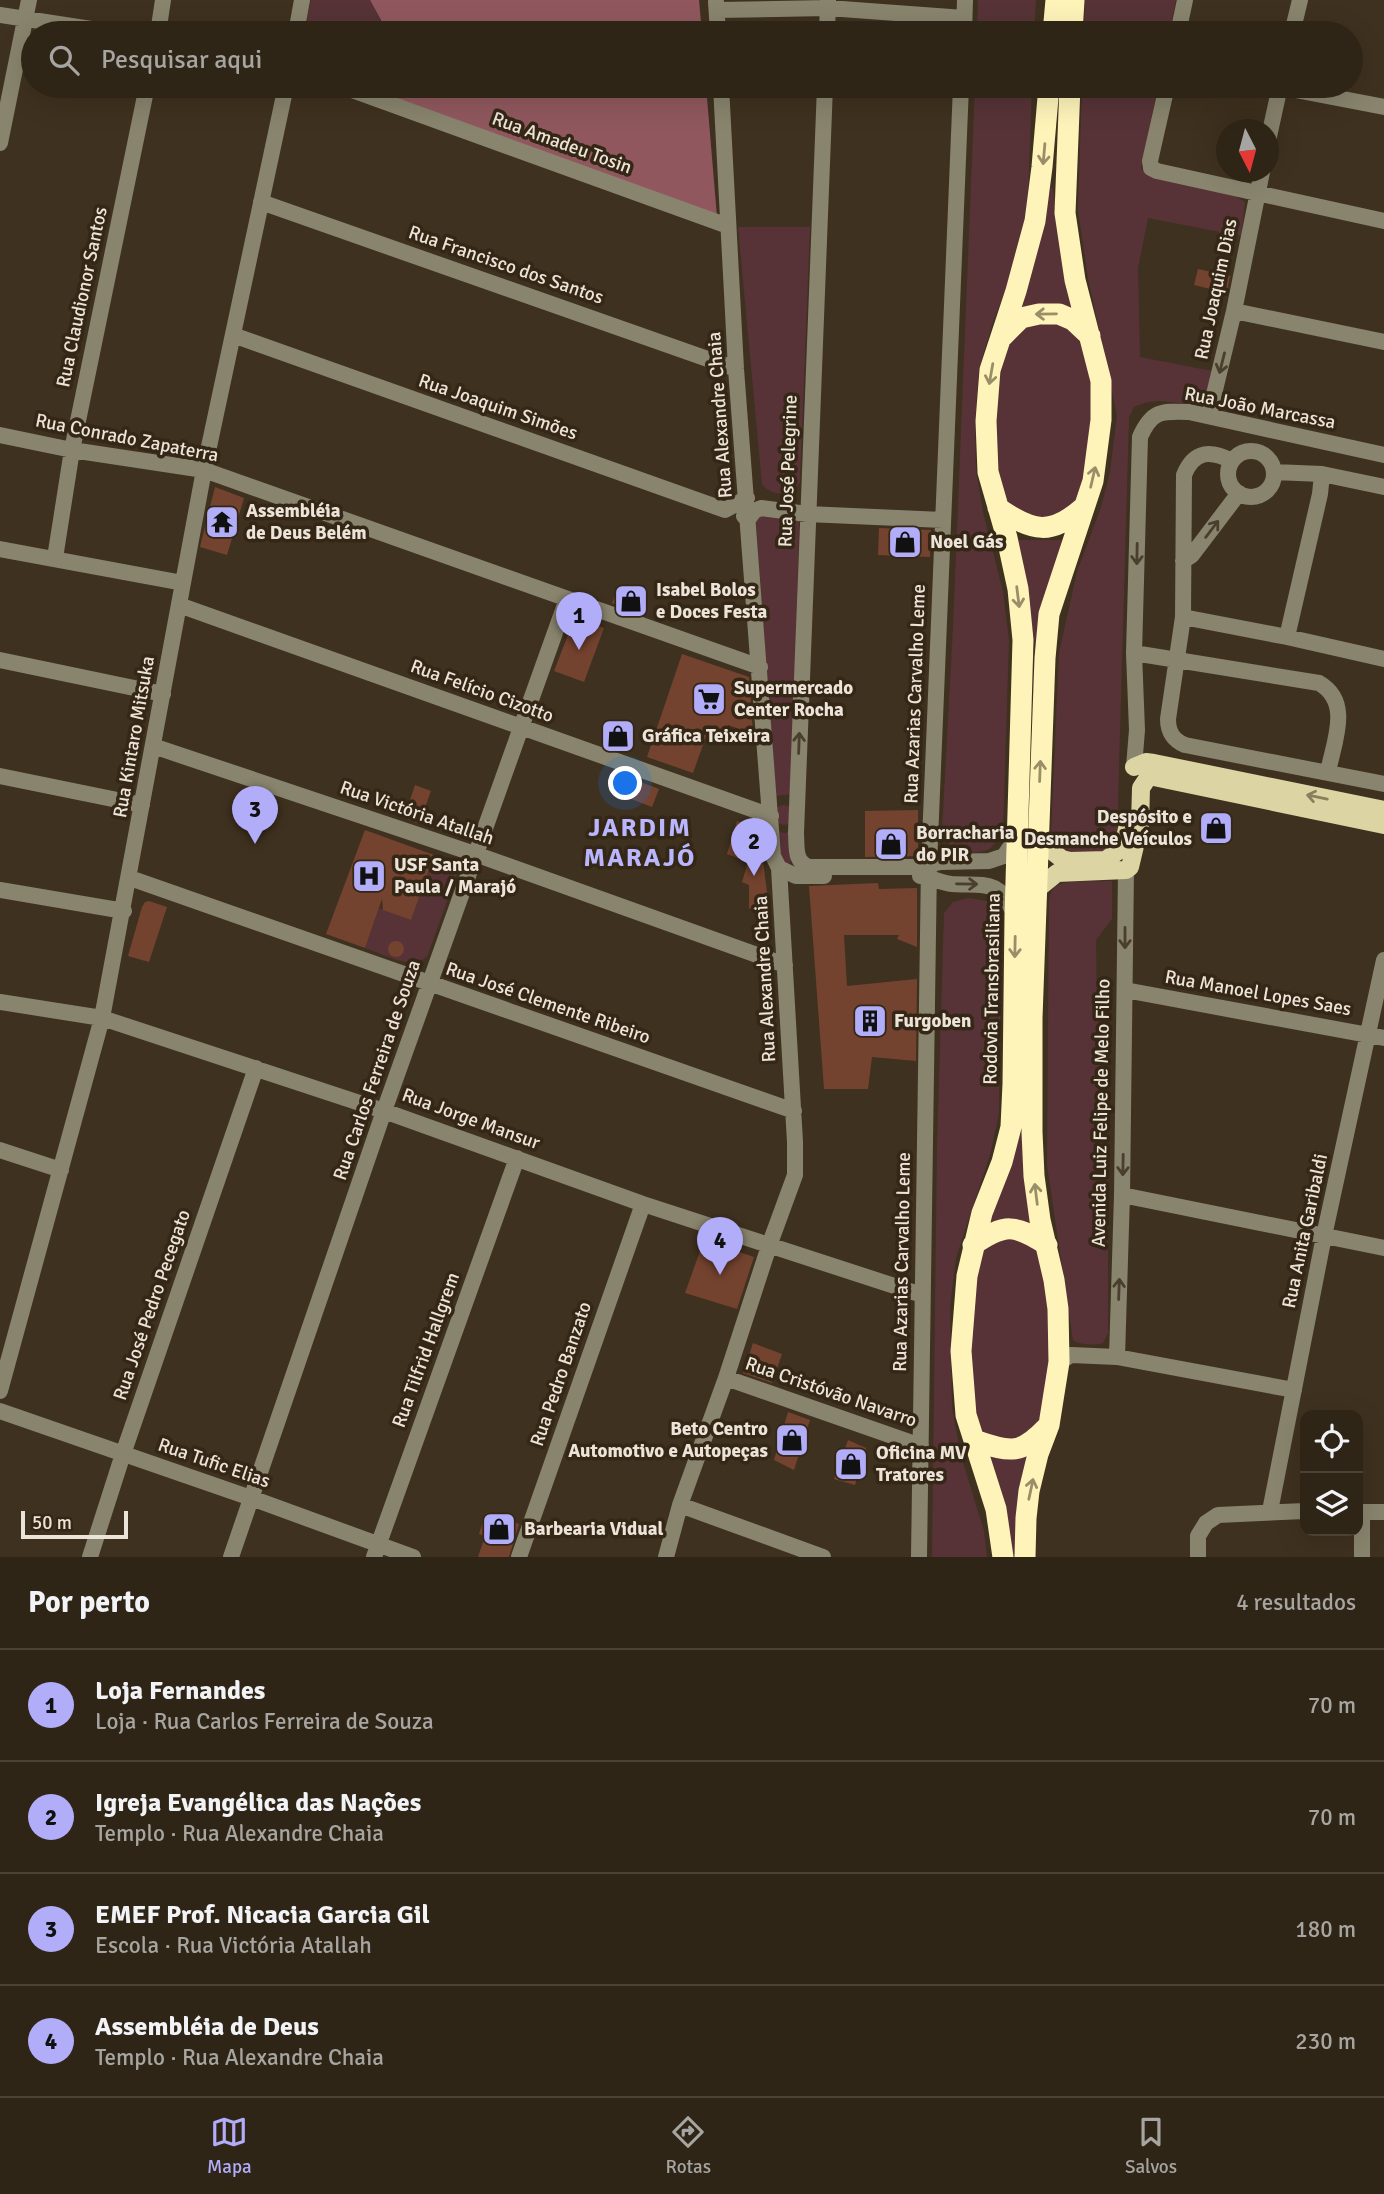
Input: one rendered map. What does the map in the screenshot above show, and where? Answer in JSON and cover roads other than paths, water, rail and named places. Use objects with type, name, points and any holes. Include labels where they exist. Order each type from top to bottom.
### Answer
[{"type":"highway","points":[[1054,21],[1055,0]]},
{"type":"highway","points":[[1073,21],[1074,0]]},
{"type":"highway","name":"Rodovia Transbrasiliana","points":[[1025,1557],[1029,1491],[1049,1424],[1059,1362],[1058,1309],[1035,1187],[1032,1132],[1036,890],[1028,838],[1023,640],[1018,589],[988,472],[986,421],[990,370],[1035,221],[1048,98]]},
{"type":"highway","name":"Rodovia Transbrasiliana","points":[[1003,1557],[996,1509],[967,1415],[961,1351],[964,1305],[973,1245],[1002,1162],[1010,1127],[1015,917],[1028,838],[1049,614],[1093,481],[1101,420],[1101,381],[1075,279],[1065,213],[1070,98]]},
{"type":"highway","points":[[1002,336],[1021,318],[1039,313],[1059,314],[1073,320],[1090,336]]},
{"type":"highway","points":[[998,508],[1032,528],[1058,527],[1084,507]]},
{"type":"highway","points":[[973,1245],[993,1231],[1014,1228],[1029,1233],[1047,1245]]},
{"type":"highway","points":[[976,1441],[1013,1449],[1030,1444],[1049,1424]]},
{"type":"main road","points":[[1028,838],[1070,861],[1106,860],[1114,855],[1123,847],[1146,762],[1384,810]]},
{"type":"main road","points":[[1141,777],[1384,825]]},
{"type":"main road","points":[[1036,890],[1057,873],[1126,870],[1132,864],[1140,825],[1141,777]]},
{"type":"street","points":[[26,19],[29,0]]},
{"type":"street","points":[[160,21],[163,0]]},
{"type":"street","points":[[298,21],[302,0]]},
{"type":"street","points":[[964,21],[965,0]]},
{"type":"street","points":[[1181,21],[1185,0]]},
{"type":"street","points":[[1295,21],[1300,0]]},
{"type":"street","points":[[717,5],[828,4],[938,21]]},
{"type":"street","points":[[0,15],[39,21]]},
{"type":"street","points":[[0,143],[21,43]]},
{"type":"street","name":"Rua Claudionor Santos","points":[[55,558],[72,450],[145,98]]},
{"type":"street","name":"Rua Kintaro Mitsuka","points":[[0,1391],[102,1018],[204,470],[283,98]]},
{"type":"street","name":"Rua Amadeu Tosin","points":[[374,98],[728,226]]},
{"type":"street","name":"Rua Alexandre Chaia","points":[[666,1557],[680,1506],[795,1175],[779,868],[774,856],[736,369],[722,98]]},
{"type":"street","name":"Rua José Pelegrine","points":[[824,98],[807,510],[797,858],[809,867],[929,871]]},
{"type":"street","name":"Rua Azarias Carvalho Leme","points":[[919,1557],[929,871],[960,98]]},
{"type":"street","points":[[1164,98],[1150,161],[1151,168],[1384,221]]},
{"type":"street","points":[[1273,119],[1278,98]]},
{"type":"street","points":[[1339,98],[1384,107]]},
{"type":"street","name":"Rua Joaquim Dias","points":[[1209,415],[1234,311],[1260,182]]},
{"type":"street","name":"Rua Francisco dos Santos","points":[[261,202],[736,369]]},
{"type":"street","points":[[1234,311],[1384,342]]},
{"type":"street","name":"Rua Joaquim Simões","points":[[233,335],[749,518]]},
{"type":"street","name":"Rua João Marcassa","points":[[1135,653],[1140,436],[1147,421],[1156,414],[1189,412],[1384,455]]},
{"type":"street","name":"Rua Conrado Zapaterra","points":[[0,435],[72,450],[204,470],[760,667]]},
{"type":"street","points":[[1243,452],[1257,452],[1269,460],[1274,472],[1270,485],[1261,494],[1253,496],[1239,493],[1229,482],[1228,468],[1243,452]]},
{"type":"street","points":[[1232,461],[1209,453],[1193,460],[1183,483],[1182,617],[1168,726],[1179,742],[1384,784]]},
{"type":"street","points":[[1274,472],[1322,474],[1384,487]]},
{"type":"street","points":[[1287,637],[1320,494],[1322,474]]},
{"type":"street","points":[[1183,561],[1192,555],[1239,493]]},
{"type":"street","points":[[726,510],[747,498],[807,510]]},
{"type":"street","points":[[749,518],[754,511],[761,508],[943,517]]},
{"type":"street","points":[[0,549],[183,583]]},
{"type":"street","name":"Rua Carlos Ferreira de Souza","points":[[231,1557],[384,1111],[567,599]]},
{"type":"street","name":"Rua Felício Cizotto","points":[[179,606],[771,815]]},
{"type":"street","points":[[1182,617],[1384,659]]},
{"type":"street","points":[[1141,777],[1135,653],[1319,683],[1334,695],[1340,713],[1328,772]]},
{"type":"street","points":[[0,660],[163,694]]},
{"type":"street","name":"Rua Victória Atallah","points":[[153,746],[475,854],[785,965]]},
{"type":"street","points":[[0,776],[142,805]]},
{"type":"street","points":[[786,801],[793,804],[797,817],[786,828],[771,815],[786,801]]},
{"type":"street","points":[[779,868],[796,876],[915,875],[929,871],[941,862],[998,860],[1028,838]]},
{"type":"street","name":"Avenida Luiz Felipe de Melo Filho","points":[[1117,1357],[1126,870]]},
{"type":"street","points":[[929,871],[948,884],[985,884],[992,887],[1008,899],[1015,917]]},
{"type":"street","name":"Rua José Clemente Ribeiro","points":[[130,878],[793,1111]]},
{"type":"street","points":[[0,890],[124,911]]},
{"type":"street","name":"Rua Anita Garibaldi","points":[[1270,1511],[1324,1236],[1376,1036],[1384,960]]},
{"type":"street","name":"Rua Manoel Lopes Saes","points":[[1125,990],[1376,1036]]},
{"type":"street","name":"Rua Jorge Mansur","points":[[0,1002],[102,1018],[384,1111],[643,1204],[922,1296]]},
{"type":"street","name":"Rua José Pedro Pecegato","points":[[89,1557],[256,1068]]},
{"type":"street","points":[[0,1150],[61,1170]]},
{"type":"street","name":"Rua Tilfrid Hallgrem","points":[[376,1551],[517,1158]]},
{"type":"street","points":[[1122,1195],[1384,1248]]},
{"type":"street","name":"Rua Pedro Banzato","points":[[519,1557],[643,1204]]},
{"type":"street","points":[[1059,1362],[1071,1354],[1117,1357],[1294,1390]]},
{"type":"street","name":"Rua Cristóvão Navarro","points":[[726,1378],[921,1446]]},
{"type":"street","name":"Rua Tufic Elias","points":[[0,1411],[251,1497],[376,1551],[412,1557]]},
{"type":"street","points":[[680,1506],[823,1557]]},
{"type":"street","points":[[1198,1557],[1198,1536],[1206,1523],[1218,1515],[1300,1511]]},
{"type":"street","points":[[1363,1512],[1384,1512]]},
{"type":"street","points":[[1361,1536],[1362,1557]]},
{"type":"place","name":"Assembléia de Deus Belém","points":[[222,522]]},
{"type":"place","name":"Noel Gás","points":[[905,542]]},
{"type":"place","name":"Isabel Bolos e Doces Festa","points":[[631,601]]},
{"type":"place","name":"Loja Fernandes","points":[[579,650]]},
{"type":"place","name":"Supermercado Center Rocha","points":[[709,699]]},
{"type":"place","name":"Gráfica Teixeira","points":[[618,736]]},
{"type":"place","name":"Despósito e Desmanche Veículos","points":[[1216,828]]},
{"type":"place","name":"EMEF Prof. Nicacia Garcia Gil","points":[[255,844]]},
{"type":"place","name":"Borracharia do PIR","points":[[891,844]]},
{"type":"place","name":"USF Santa Paula / Marajó","points":[[369,876]]},
{"type":"place","name":"Igreja Evangélica das Nações","points":[[754,876]]},
{"type":"place","name":"Furgoben","points":[[870,1021]]},
{"type":"place","name":"Assembléia de Deus","points":[[720,1275]]},
{"type":"place","name":"Beto Centro Automotivo e Autopeças","points":[[792,1440]]},
{"type":"place","name":"Oficina MV Tratores","points":[[851,1464]]},
{"type":"place","name":"Barbearia Vidual","points":[[499,1529]]},
{"type":"district","name":"JARDIM MARAJÓ","points":[[640,843]]}]
